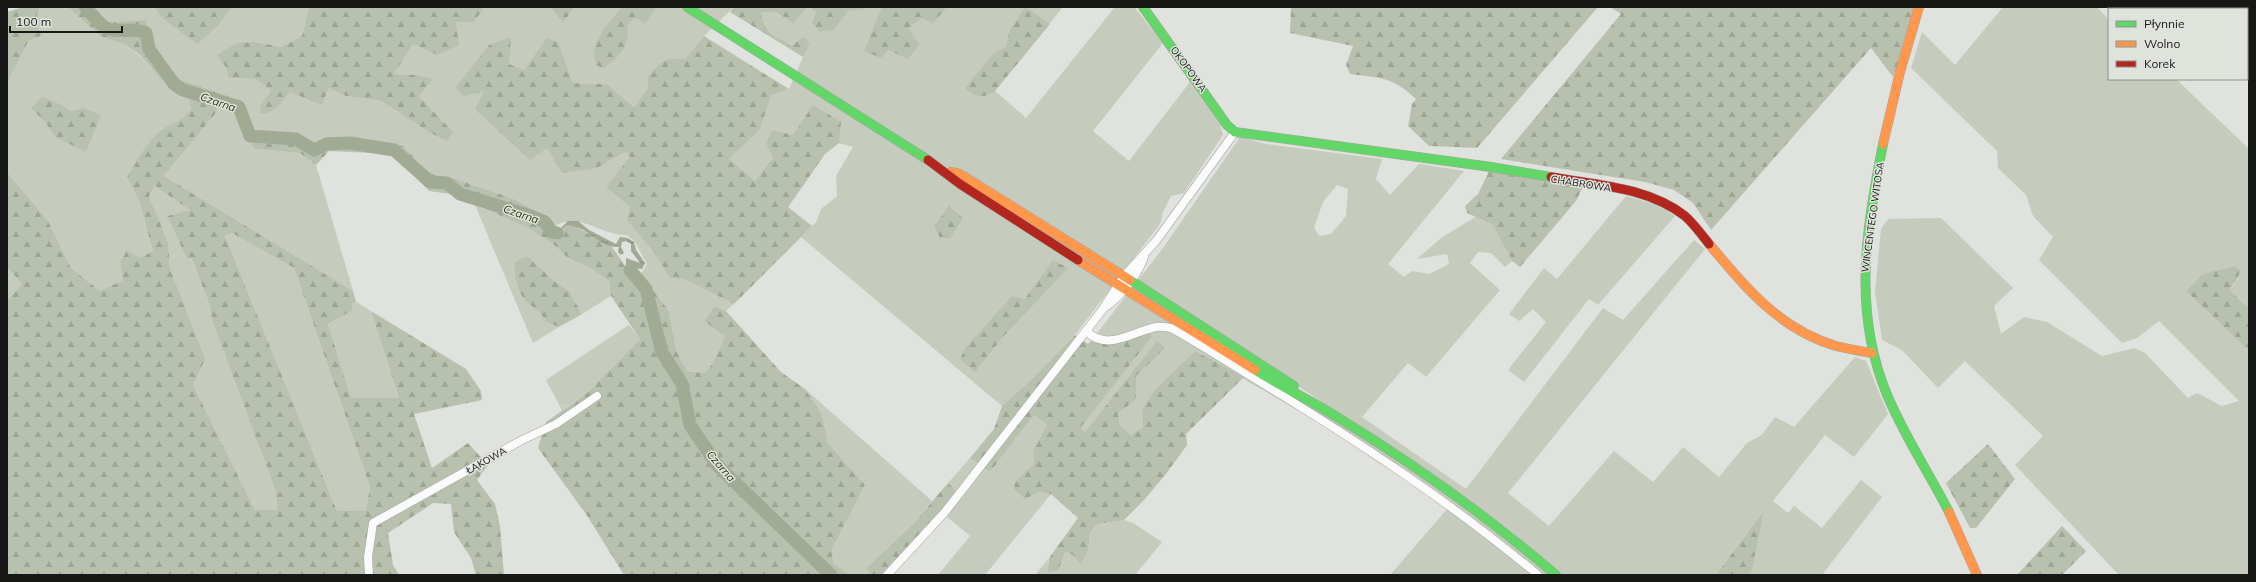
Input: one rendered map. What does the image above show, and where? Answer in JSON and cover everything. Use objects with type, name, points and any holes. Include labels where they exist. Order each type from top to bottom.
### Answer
[{"type":"main road","points":[[687,7],[944,170],[960,184],[1121,287],[1279,384],[1303,395],[1451,492],[1502,530],[1556,575]]},
{"type":"main road","name":"OKOPOWA","points":[[1143,7],[1194,76],[1227,125],[1235,132]]},
{"type":"main road","name":"WINCENTEGO WITOSA","points":[[1919,7],[1901,63],[1886,123],[1866,245],[1864,297],[1872,352],[1883,386],[1899,422],[1932,479],[1977,575]]},
{"type":"main road","name":"CHABROWA","points":[[1235,132],[1491,167],[1625,190],[1657,198],[1686,217],[1754,297],[1778,317],[1815,338],[1836,346],[1872,352]]},
{"type":"main road","points":[[944,170],[960,174],[1004,200],[1283,377],[1303,395]]},
{"type":"street","points":[[887,575],[945,512],[1127,278],[1140,267],[1144,256],[1235,132]]},
{"type":"street","points":[[1086,331],[1092,337],[1106,342],[1155,327],[1171,328],[1323,419],[1397,468],[1460,512],[1538,575]]},
{"type":"street","name":"ŁĄKOWA","points":[[369,575],[368,557],[373,523],[522,440],[556,424],[597,396]]},
{"type":"shaded area","points":[[40,7],[68,7],[100,36],[123,44],[139,55],[160,78],[189,99],[191,109],[185,118],[163,129],[127,177],[140,203],[153,251],[140,258],[120,262],[123,280],[100,291],[71,268],[48,221],[7,172],[7,83],[29,40]],"holes":[[[62,105],[71,111],[83,108],[55,137],[45,122],[31,108]]]},
{"type":"shaded area","points":[[92,7],[155,7],[160,16],[219,25],[232,7],[309,7],[302,36],[283,47],[256,42],[225,66],[229,78],[255,79],[271,90],[261,105],[273,111],[289,92],[328,88],[346,96],[381,101],[427,131],[453,132],[419,96],[432,79],[418,75],[394,74],[413,44],[437,55],[456,22],[474,22],[485,7],[550,7],[563,23],[575,7],[734,7],[704,36],[685,59],[667,60],[647,77],[648,88],[634,107],[607,84],[573,83],[558,43],[524,70],[509,64],[485,90],[547,148],[597,168],[626,150],[630,157],[630,207],[670,278],[686,280],[734,304],[726,311],[714,306],[704,321],[725,336],[713,363],[705,373],[687,371],[676,350],[669,311],[641,274],[647,264],[635,242],[627,235],[608,232],[581,222],[572,221],[553,227],[549,218],[514,199],[453,178],[434,175],[420,164],[403,146],[347,139],[314,145],[293,136],[254,132],[241,100],[181,80],[156,50],[146,20],[108,22]]},
{"type":"shaded area","points":[[808,7],[816,12],[848,7],[1063,7],[995,91],[1026,118],[1115,7],[1134,7],[1163,43],[1093,131],[1129,161],[1190,82],[1220,124],[1223,135],[1184,193],[1171,196],[1163,212],[1160,224],[1075,335],[1033,378],[1002,406],[801,237],[816,222],[821,209],[837,196],[836,176],[853,147],[839,143],[825,154],[788,207],[697,135],[771,94],[789,89],[810,45],[784,42],[772,35],[761,12],[776,12],[793,22]]},
{"type":"shaded area","points":[[2003,7],[2097,7],[2108,19],[2108,80],[2177,80],[2249,149],[2249,309],[2230,290],[2235,283],[2186,291],[2249,351],[2249,575],[2119,575],[2015,465],[2043,436],[1965,361],[1938,388],[1902,350],[1882,340],[1875,292],[1881,229],[1888,219],[1941,218],[2013,288],[1994,306],[2001,334],[2024,317],[2047,322],[2102,356],[2134,348],[2145,353],[2188,398],[2197,393],[2222,406],[2239,401],[2159,321],[2137,338],[2122,343],[2039,260],[2053,237],[2033,216],[2026,195],[1998,168],[1997,151],[1911,68],[1922,32],[1955,65]]},
{"type":"shaded area","points":[[2205,7],[2249,7],[2249,50],[2248,8]]},
{"type":"shaded area","points":[[217,108],[235,114],[254,149],[300,153],[316,165],[353,291],[164,176],[216,113]]},
{"type":"shaded area","points":[[1240,137],[1266,144],[1382,159],[1376,179],[1390,195],[1419,164],[1464,171],[1388,264],[1404,277],[1412,271],[1429,274],[1449,264],[1447,254],[1417,259],[1441,238],[1477,216],[1492,224],[1512,261],[1505,267],[1491,253],[1478,252],[1470,263],[1500,290],[1426,377],[1408,363],[1362,417],[1466,489],[1603,308],[1623,320],[1694,240],[1705,249],[1508,493],[1549,526],[1614,451],[1653,482],[1683,447],[1719,477],[1747,443],[1762,435],[1775,417],[1794,427],[1855,357],[1866,361],[1888,414],[1854,457],[1825,435],[1773,501],[1788,513],[1794,506],[1822,528],[1861,480],[1882,497],[1822,575],[1751,575],[1763,511],[1716,575],[1562,575],[1511,531],[1241,347],[1311,405],[1395,459],[1459,503],[1550,575],[1390,575],[1448,508],[1396,470],[1390,469],[1377,462],[1346,438],[1195,351],[1142,410],[1143,427],[1131,435],[1120,425],[1118,414],[1136,399],[1136,376],[1164,348],[1157,342],[1085,432],[1079,428],[1151,338],[1151,333],[1109,345],[1091,341],[1163,248]],"holes":[[[1337,185],[1348,189],[1346,216],[1331,234],[1319,236],[1314,227],[1323,202]]]},
{"type":"shaded area","points":[[155,186],[191,210],[167,216],[187,259],[190,257],[209,303],[212,320],[276,492],[277,510],[255,510],[193,385],[170,269],[168,242],[149,196]]},
{"type":"shaded area","points":[[1626,196],[1661,206],[1675,216],[1598,305],[1589,299],[1524,382],[1508,370],[1546,322],[1533,309],[1519,321],[1509,314],[1544,268],[1557,279]]},
{"type":"shaded area","points":[[475,205],[528,228],[553,244],[568,258],[589,267],[609,281],[611,296],[582,314],[569,291],[552,279],[527,256],[524,299],[541,313],[546,322],[559,327],[533,343]]},
{"type":"shaded area","points":[[232,233],[294,268],[370,487],[367,511],[337,511],[225,236]]},
{"type":"shaded area","points":[[7,267],[22,284],[7,301]]},
{"type":"shaded area","points":[[356,302],[371,311],[399,398],[351,398],[328,324],[353,310],[352,304]]},
{"type":"shaded area","points":[[629,325],[640,339],[587,393],[562,410],[546,380]]},
{"type":"shaded area","points":[[805,389],[932,501],[914,523],[868,568],[870,575],[850,575],[833,563],[832,549],[865,485],[828,443],[822,414]]},
{"type":"shaded area","points":[[1034,415],[1047,425],[1034,448],[1034,464],[1027,472],[1025,499],[1039,492],[1051,494],[985,575],[938,575],[970,536],[947,517],[961,496],[948,483],[970,458],[990,472]]},
{"type":"shaded area","points":[[1124,520],[1133,523],[1162,542],[1135,575],[1035,575],[1049,558],[1047,564],[1065,550],[1081,563],[1088,551],[1090,532],[1098,524]]},
{"type":"green space","points":[[23,7],[40,7],[34,24],[43,35],[29,40],[7,83],[7,12]]},
{"type":"green space","points":[[68,7],[92,7],[108,22],[146,20],[156,50],[181,80],[241,100],[254,132],[293,136],[314,145],[347,139],[403,146],[420,164],[434,175],[453,178],[514,199],[549,218],[545,222],[549,231],[560,234],[566,226],[575,226],[612,247],[626,267],[641,274],[669,311],[676,350],[687,371],[705,373],[713,363],[725,336],[704,321],[714,306],[726,311],[781,372],[805,389],[822,414],[828,443],[865,485],[832,549],[833,563],[850,575],[624,575],[586,514],[538,448],[546,422],[587,393],[640,339],[611,296],[609,281],[589,267],[568,258],[553,244],[528,228],[451,194],[429,191],[395,154],[329,151],[316,165],[300,153],[254,149],[235,114],[217,108],[216,113],[164,176],[353,291],[356,302],[352,304],[353,310],[328,324],[351,398],[399,398],[371,311],[466,369],[481,391],[482,400],[414,414],[432,468],[468,443],[488,465],[477,480],[495,504],[500,526],[504,575],[476,575],[471,558],[454,532],[451,504],[433,503],[388,533],[393,565],[399,575],[7,575],[7,301],[22,284],[7,267],[7,172],[48,221],[71,268],[100,291],[123,280],[120,262],[127,251],[140,258],[153,251],[140,203],[127,177],[152,139],[163,129],[182,118],[191,109],[189,99],[160,78],[139,54],[123,44],[100,36]],"holes":[[[155,186],[190,210],[167,216],[187,259],[191,258],[209,303],[212,320],[276,492],[277,510],[255,510],[193,385],[205,359],[170,269],[168,242],[149,196]],[[232,233],[294,268],[370,487],[366,511],[337,511],[225,236]]]},
{"type":"green space","points":[[155,7],[232,7],[219,25],[197,44],[160,16]]},
{"type":"green space","points":[[309,7],[485,7],[474,22],[456,22],[459,45],[437,55],[413,44],[394,74],[418,75],[433,79],[419,96],[453,132],[447,141],[427,131],[381,101],[346,96],[328,88],[322,105],[290,92],[281,104],[274,110],[260,113],[261,105],[271,90],[255,79],[229,78],[225,66],[217,55],[237,43],[256,42],[282,47],[302,36]]},
{"type":"green space","points":[[550,7],[575,7],[563,23]]},
{"type":"green space","points":[[622,7],[656,7],[646,23],[634,18],[627,25],[628,32],[625,45],[619,55],[603,68],[596,65],[594,57],[597,41],[606,26]]},
{"type":"green space","points":[[734,7],[808,7],[793,23],[776,12],[761,12],[768,30],[780,39],[792,45],[804,37],[810,45],[803,57],[730,12]]},
{"type":"green space","points":[[809,7],[875,7],[848,11],[833,30],[820,32],[812,23],[816,12]]},
{"type":"green space","points":[[882,7],[947,7],[933,23],[921,18],[909,28],[919,45],[908,59],[888,50],[881,58],[864,51]]},
{"type":"green space","points":[[1025,7],[1050,24],[995,91],[983,96],[973,94],[965,88],[993,54],[1006,47],[1009,32]]},
{"type":"green space","points":[[1291,7],[1598,7],[1477,148],[1429,146],[1408,126],[1412,104],[1416,99],[1393,82],[1370,76],[1350,74],[1346,65],[1353,46],[1290,33]]},
{"type":"green space","points":[[1610,7],[1921,7],[1893,77],[1871,48],[1711,230],[1693,203],[1674,190],[1645,182],[1501,159],[1621,14]]},
{"type":"green space","points":[[704,36],[789,89],[771,95],[760,129],[729,159],[755,181],[773,158],[766,143],[772,130],[793,135],[813,105],[841,122],[839,143],[825,154],[788,207],[812,226],[734,304],[686,280],[670,278],[654,252],[627,220],[630,207],[606,187],[630,157],[626,151],[597,168],[562,173],[547,148],[530,160],[475,109],[484,91],[463,97],[456,87],[489,45],[511,37],[509,64],[524,70],[547,38],[558,42],[573,83],[607,84],[634,107],[648,88],[647,77],[667,60],[685,59]]},
{"type":"green space","points":[[42,97],[62,105],[71,111],[83,108],[101,115],[86,152],[55,137],[45,122],[31,108]]},
{"type":"green space","points":[[1491,167],[1585,183],[1576,201],[1520,267],[1512,261],[1492,224],[1467,213],[1465,206],[1478,194]]},
{"type":"green space","points":[[949,206],[963,218],[950,238],[940,238],[934,226]]},
{"type":"green space","points":[[527,256],[552,279],[569,291],[582,314],[559,327],[546,322],[539,312],[525,300],[518,287],[515,276],[515,262]]},
{"type":"green space","points":[[1053,260],[1068,268],[1002,338],[975,372],[960,359],[965,348],[1012,296],[1025,299]]},
{"type":"green space","points":[[2235,266],[2241,271],[2230,290],[2249,309],[2249,351],[2186,291],[2203,274]]},
{"type":"green space","points":[[1151,333],[1151,338],[1080,428],[1085,432],[1157,341],[1165,348],[1136,376],[1136,399],[1118,414],[1120,425],[1131,435],[1143,427],[1142,410],[1154,391],[1195,351],[1244,377],[1186,434],[1187,445],[1166,474],[1144,500],[1124,520],[1098,524],[1090,532],[1088,551],[1081,564],[1073,555],[1065,551],[1058,571],[1048,572],[1049,558],[1078,518],[1051,494],[1039,492],[1025,499],[1014,489],[1015,482],[1034,464],[1034,448],[1047,425],[1034,415],[990,472],[970,458],[994,429],[1002,406],[1033,378],[1075,335],[1088,344],[1091,341],[1109,345]]},
{"type":"green space","points":[[1988,444],[2015,479],[1976,528],[1970,528],[1946,483]]},
{"type":"green space","points":[[948,483],[956,491],[924,532],[881,575],[870,575],[867,568],[914,523]]},
{"type":"green space","points":[[1764,510],[1751,575],[1716,575]]},
{"type":"green space","points":[[2062,526],[2086,551],[2062,575],[2017,575]]},
{"type":"water","points":[[568,221],[578,221],[589,230],[616,244],[620,237],[628,238],[634,242],[636,250],[645,263],[642,269],[634,268],[639,283],[626,269],[626,258],[640,263],[631,251],[631,244],[626,241],[622,242],[621,247],[624,253],[621,255],[618,252],[619,247],[612,247],[605,244],[580,228],[566,226],[556,236],[549,231],[545,222],[554,230],[560,229]]},
{"type":"waterway","name":"Czarna","points":[[85,7],[97,21],[110,30],[135,30],[146,33],[149,49],[174,84],[183,90],[239,107],[250,136],[296,139],[314,150],[326,144],[350,143],[394,150],[430,182],[447,183],[460,194],[531,216],[545,222],[552,232],[557,233]]},
{"type":"waterway","name":"Czarna","points":[[630,270],[646,289],[662,352],[682,384],[690,425],[717,465],[831,575]]},
{"type":"traffic: fast","points":[[687,7],[928,160]]},
{"type":"traffic: fast","points":[[1143,7],[1227,125],[1235,132],[1491,167],[1551,177]]},
{"type":"traffic: fast","points":[[1883,144],[1868,240],[1866,303],[1870,334],[1877,365],[1888,397],[1902,426],[1949,512]]},
{"type":"traffic: fast","points":[[1130,280],[1294,386]]},
{"type":"traffic: fast","points":[[1255,370],[1337,417],[1422,472],[1477,511],[1556,575]]},
{"type":"traffic: slow","points":[[1883,144],[1900,72],[1919,7]]},
{"type":"traffic: slow","points":[[951,172],[960,174],[1130,280]]},
{"type":"traffic: slow","points":[[1709,244],[1750,291],[1781,318],[1797,329],[1816,339],[1836,346],[1872,353]]},
{"type":"traffic: slow","points":[[1078,260],[1255,370]]},
{"type":"traffic: slow","points":[[1949,512],[1977,575]]},
{"type":"traffic: jam","points":[[928,160],[960,184],[1078,260]]},
{"type":"traffic: jam","points":[[1551,177],[1603,185],[1638,193],[1655,199],[1670,206],[1685,216],[1709,244]]}]
